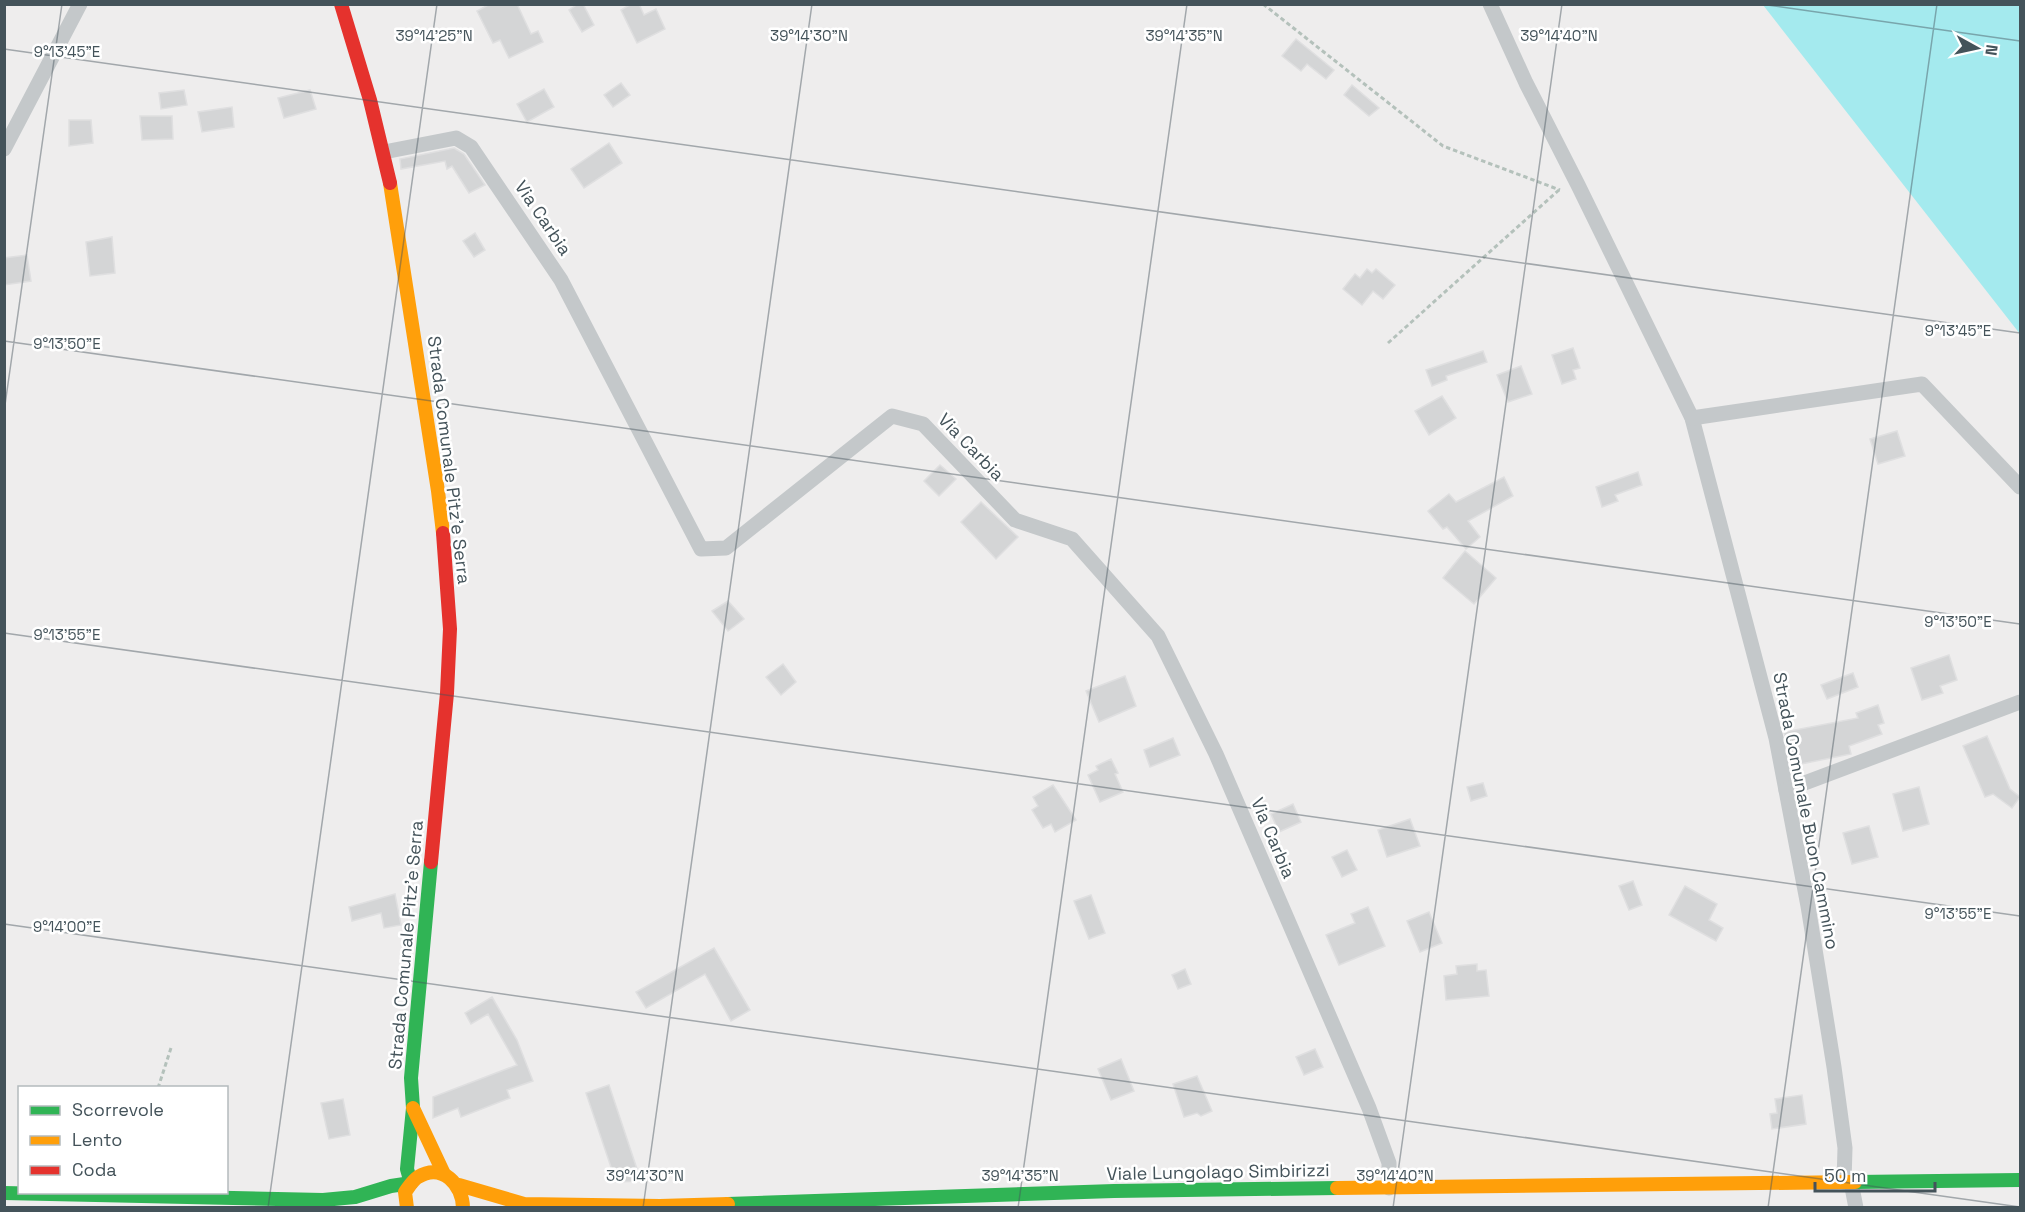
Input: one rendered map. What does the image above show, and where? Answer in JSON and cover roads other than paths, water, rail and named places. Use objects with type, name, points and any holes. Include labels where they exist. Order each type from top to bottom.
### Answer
[{"type":"main road","name":"Strada Comunale Pitz'e Serra","points":[[341,4],[384,152],[404,262],[446,555],[450,628],[445,724],[411,1078],[413,1108],[407,1169],[411,1183],[405,1192],[407,1208]]},
{"type":"main road","name":"Strada Comunale Pitz'e Serra","points":[[413,1108],[444,1173]]},
{"type":"main road","points":[[50,1194],[323,1200],[355,1197],[390,1186],[411,1183],[417,1177],[430,1172],[444,1173],[459,1185],[463,1194],[463,1208]]},
{"type":"main road","name":"Viale Lungolago Simbirizzi","points":[[459,1185],[524,1204],[660,1206],[973,1194],[2020,1180]]},
{"type":"main road","points":[[323,1200],[358,1208]]},
{"type":"main road","name":"Viale Lungolago Simbirizzi","points":[[510,1208],[524,1204]]},
{"type":"street","points":[[4,149],[80,4]]},
{"type":"street","name":"Strada Comunale Buon Cammino","points":[[1490,4],[1526,82],[1692,418],[1771,719],[1786,790],[1808,906],[1834,1067],[1845,1148],[1847,1182],[1856,1208]]},
{"type":"street","name":"Via Carbia","points":[[384,152],[456,138],[471,147],[561,280],[701,549],[726,548],[892,416],[923,424],[1015,520],[1072,539],[1158,636],[1216,754],[1369,1108],[1389,1163],[1389,1188]]},
{"type":"street","points":[[1692,418],[1922,384],[2020,487]]},
{"type":"street","points":[[1786,790],[2020,702]]},
{"type":"water","points":[[1763,5],[2020,5],[2020,334]]}]
